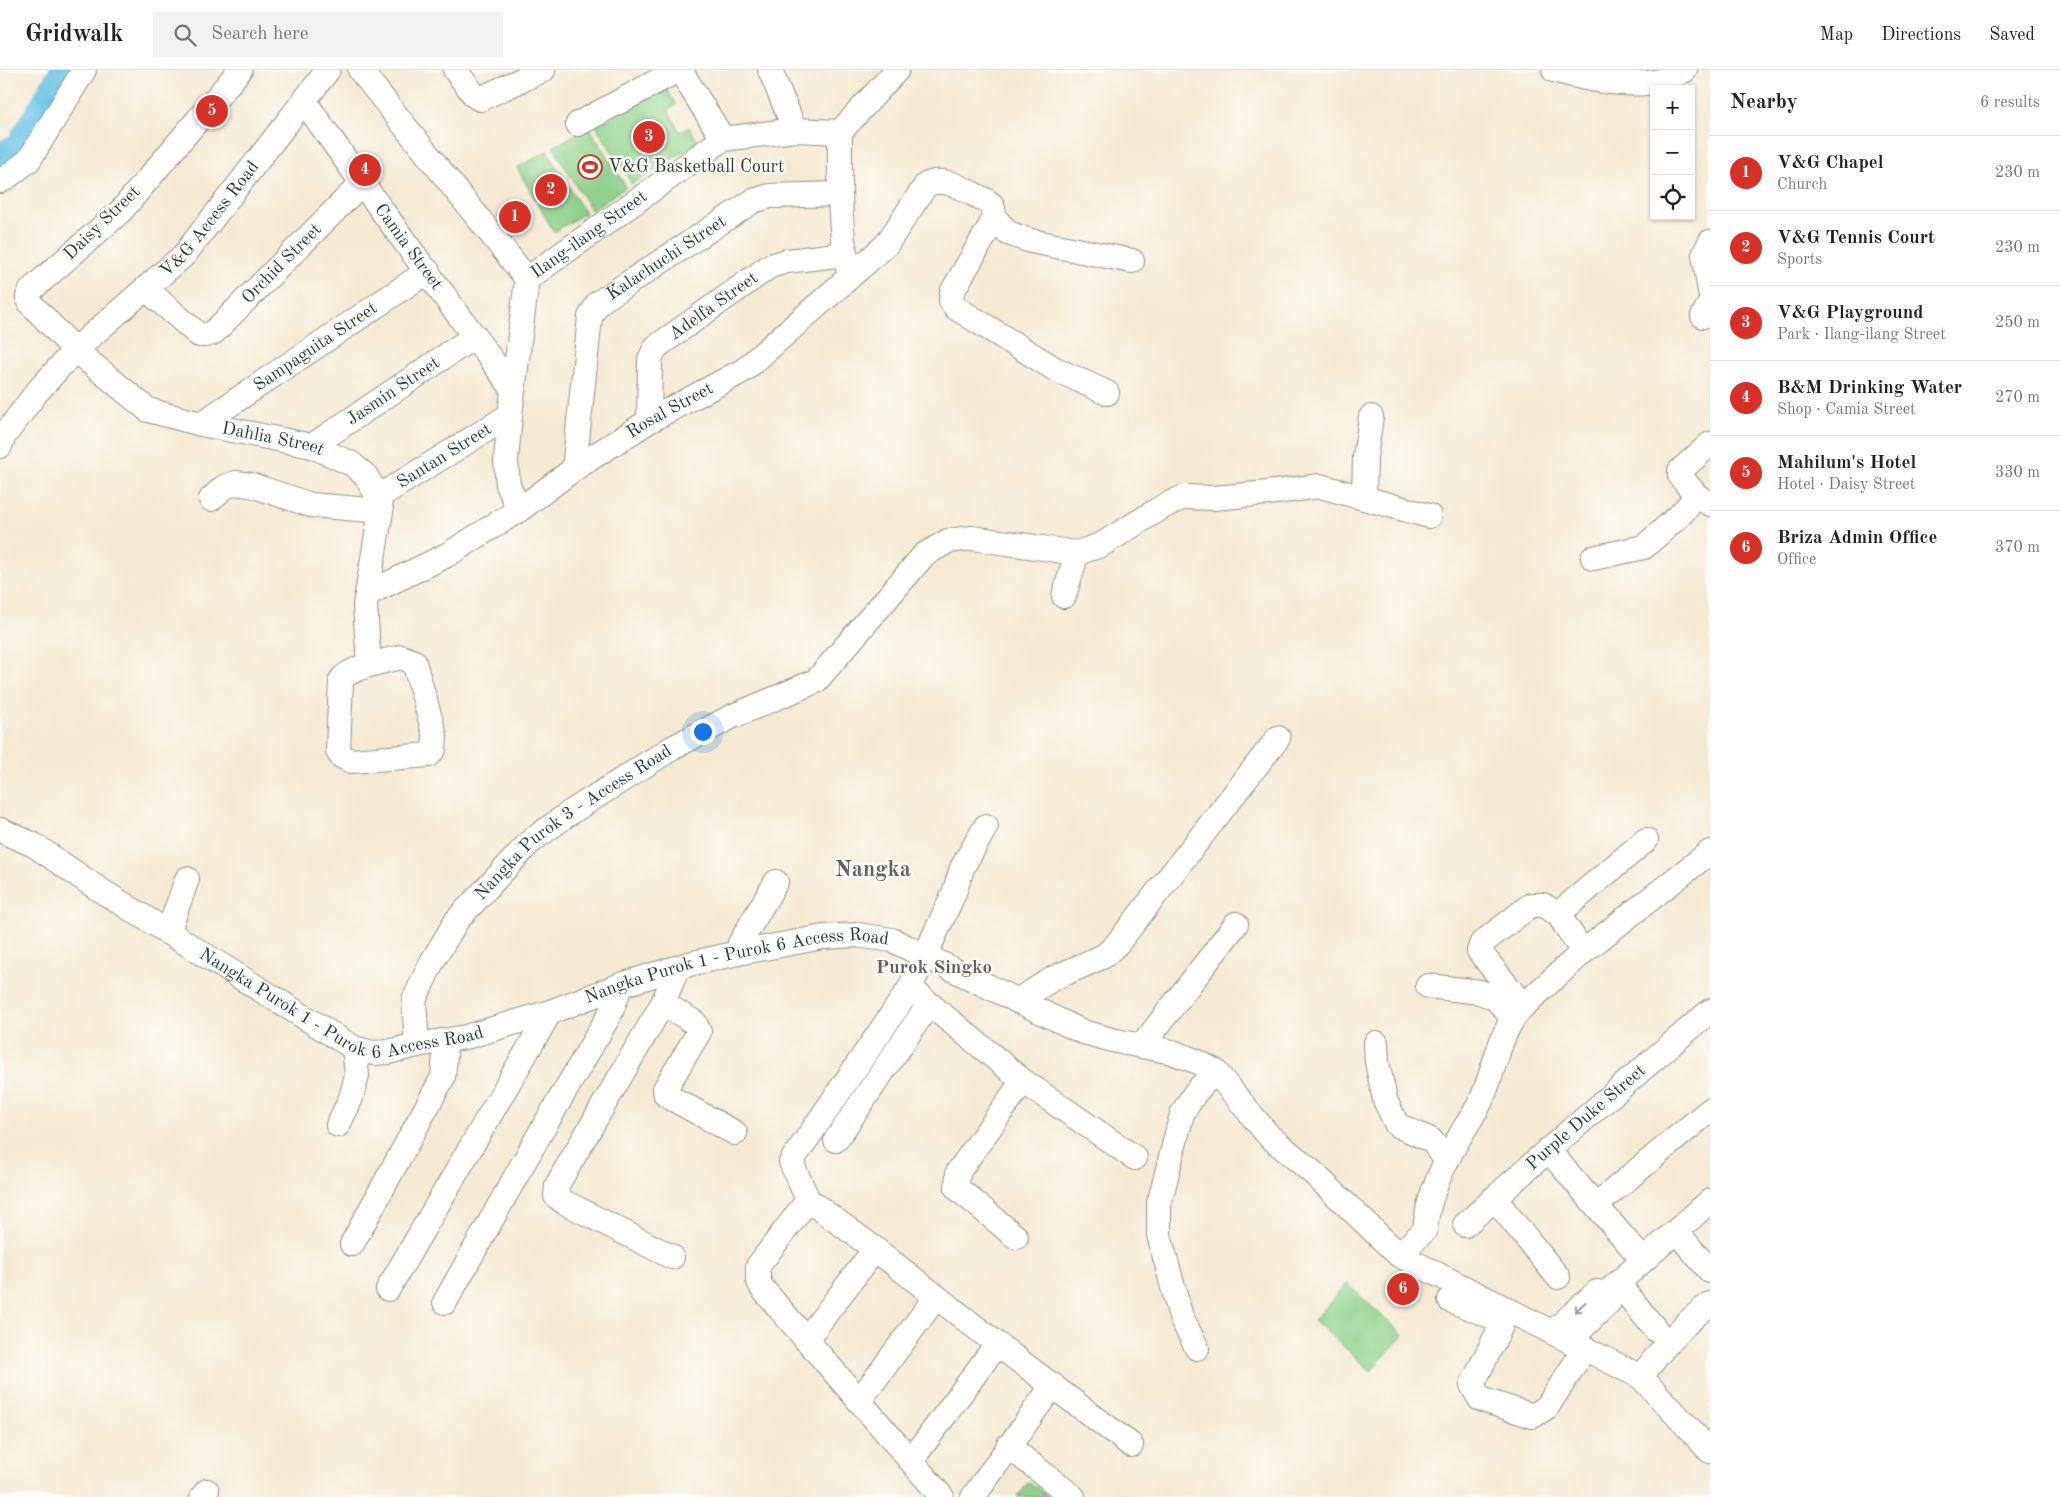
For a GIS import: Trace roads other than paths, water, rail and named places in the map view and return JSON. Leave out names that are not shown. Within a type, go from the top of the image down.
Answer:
[{"type":"street","points":[[0,181],[29,160],[84,70]]},
{"type":"street","name":"Daisy Street","points":[[74,350],[31,304],[28,297],[31,290],[121,211],[240,70]]},
{"type":"street","name":"V&G Access Road","points":[[0,446],[4,436],[36,393],[74,350],[184,255],[305,102],[328,70]]},
{"type":"street","points":[[360,70],[527,279]]},
{"type":"street","points":[[455,70],[475,96],[480,99],[543,70]]},
{"type":"street","points":[[578,124],[679,70],[723,138]]},
{"type":"street","points":[[770,70],[795,130]]},
{"type":"street","points":[[850,277],[845,254],[840,194],[840,132],[897,70]]},
{"type":"street","points":[[1554,70],[1596,80],[1632,83],[1660,81],[1685,70]]},
{"type":"street","name":"Camia Street","points":[[305,102],[361,184],[513,389]]},
{"type":"street","name":"Ilang-ilang Street","points":[[519,510],[508,485],[506,461],[527,279],[723,138],[795,130],[840,132]]},
{"type":"street","name":"Rosal Street","points":[[367,594],[447,555],[519,510],[574,469],[649,421],[744,370],[886,245],[926,185],[934,180],[944,181],[987,201],[992,205],[995,218]]},
{"type":"street","name":"Orchid Street","points":[[146,289],[199,335],[213,333],[361,184]]},
{"type":"street","name":"Kalachuchi Street","points":[[574,469],[590,318],[598,303],[754,201],[770,196],[840,194]]},
{"type":"street","points":[[1107,393],[1054,369],[956,308],[951,301],[952,292],[995,218],[1008,233],[1031,241],[1132,261]]},
{"type":"street","points":[[1710,242],[1704,255],[1710,291]]},
{"type":"street","name":"Adelfa Street","points":[[649,421],[650,360],[656,347],[770,266],[787,261],[845,254]]},
{"type":"street","name":"Sampaguita Street","points":[[201,424],[428,272]]},
{"type":"street","name":"Jasmin Street","points":[[312,446],[475,336]]},
{"type":"street","name":"Dahlia Street","points":[[74,350],[148,410],[201,424],[312,446],[352,464],[366,476],[380,504]]},
{"type":"street","name":"Santan Street","points":[[380,504],[510,415]]},
{"type":"street","points":[[1364,497],[1365,457],[1371,417]]},
{"type":"street","points":[[1593,558],[1644,548],[1680,515],[1703,500],[1680,476],[1680,471],[1710,444]]},
{"type":"street","points":[[211,499],[224,487],[236,483],[251,485],[311,506],[380,504],[365,605],[369,665]]},
{"type":"street","name":"Nangka Purok 3 - Access Road","points":[[417,1045],[414,1000],[432,962],[457,920],[530,842],[568,814],[672,748],[731,717],[816,681],[924,555],[948,541],[972,538],[1077,553],[1101,545],[1164,506],[1184,497],[1214,498],[1268,494],[1320,486],[1429,516]]},
{"type":"street","points":[[1064,596],[1077,553]]},
{"type":"street","points":[[401,657],[414,662],[435,736],[434,749],[429,755],[351,761],[341,756],[338,751],[342,680],[345,675],[369,665],[401,657]]},
{"type":"street","points":[[1017,1000],[1054,978],[1104,956],[1117,944],[1278,738]]},
{"type":"street","points":[[986,826],[962,868],[954,892],[910,988],[791,1162],[808,1200],[1131,1445]]},
{"type":"street","name":"Nangka Purok 1 - Purok 6 Access Road","points":[[0,830],[34,845],[97,888],[354,1048],[374,1053],[466,1037],[550,1012],[620,985],[678,969],[689,964],[738,953],[823,937],[857,935],[892,940],[1083,1032],[1116,1041],[1172,1052],[1215,1071],[1269,1136],[1311,1171],[1398,1255],[1641,1377],[1710,1451]]},
{"type":"street","points":[[1558,914],[1646,840]]},
{"type":"street","points":[[1398,1255],[1425,1230],[1426,1215],[1434,1187],[1446,1159],[1480,1102],[1505,1032],[1517,1012],[1583,952],[1710,852]]},
{"type":"street","points":[[168,933],[187,879]]},
{"type":"street","points":[[738,953],[740,942],[776,882]]},
{"type":"street","points":[[1517,1012],[1517,998],[1479,951],[1482,943],[1531,905],[1543,905],[1558,914],[1583,952]]},
{"type":"street","points":[[1142,1046],[1236,924]]},
{"type":"street","points":[[672,1256],[564,1202],[556,1196],[557,1185],[664,1004],[678,969]]},
{"type":"street","points":[[445,1302],[610,1014],[620,985]]},
{"type":"street","points":[[1428,986],[1480,992],[1495,998],[1517,1012]]},
{"type":"street","points":[[910,988],[1023,1081],[1135,1158]]},
{"type":"street","points":[[664,1004],[695,1023],[699,1032],[665,1088],[666,1095],[735,1133]]},
{"type":"street","points":[[836,1140],[929,1004]]},
{"type":"street","name":"Purple Duke Street","points":[[1465,1226],[1548,1150],[1710,1011]]},
{"type":"street","points":[[388,1289],[550,1012]]},
{"type":"street","points":[[352,1244],[443,1077],[445,1056],[442,1041]]},
{"type":"street","points":[[1376,1043],[1377,1062],[1385,1100],[1397,1125],[1431,1140],[1446,1159]]},
{"type":"street","points":[[338,1125],[351,1098],[357,1075],[354,1048]]},
{"type":"street","points":[[1197,1348],[1181,1317],[1159,1235],[1159,1204],[1182,1114],[1195,1093],[1215,1071]]},
{"type":"street","points":[[1016,1237],[957,1188],[958,1172],[1023,1081]]},
{"type":"street","points":[[1596,1205],[1710,1110]]},
{"type":"street","points":[[1548,1150],[1644,1260]]},
{"type":"street","points":[[1494,1198],[1558,1277]]},
{"type":"street","points":[[808,1200],[758,1266],[757,1273],[762,1288],[942,1497]]},
{"type":"street","points":[[1450,1300],[1498,1319],[1501,1326],[1472,1385],[1480,1398],[1533,1416],[1547,1406],[1569,1340],[1598,1291],[1614,1287],[1710,1201]]},
{"type":"street","points":[[1676,1231],[1710,1271]]},
{"type":"street","points":[[806,1340],[875,1249]]},
{"type":"street","points":[[1614,1287],[1656,1330]]},
{"type":"street","points":[[859,1401],[936,1297]]},
{"type":"street","points":[[1641,1377],[1664,1345],[1694,1315],[1710,1304]]},
{"type":"street","points":[[911,1461],[997,1344]]},
{"type":"street","points":[[972,1497],[1053,1385]]},
{"type":"street","points":[[1008,1446],[1073,1497]]},
{"type":"waterway","points":[[0,158],[20,146],[65,70]]},
{"type":"place","name":"Mahilum's Hotel","points":[[212,111]]},
{"type":"place","name":"V&G Playground","points":[[649,137]]},
{"type":"place","name":"V&G Basketball Court","points":[[590,167]]},
{"type":"place","name":"B&M Drinking Water","points":[[365,170]]},
{"type":"place","name":"V&G Tennis Court","points":[[551,190]]},
{"type":"place","name":"V&G Chapel","points":[[515,217]]},
{"type":"place","name":"Briza Admin Office","points":[[1403,1289]]},
{"type":"district","name":"Nangka","points":[[873,870]]},
{"type":"district","name":"Purok Singko","points":[[934,968]]}]
